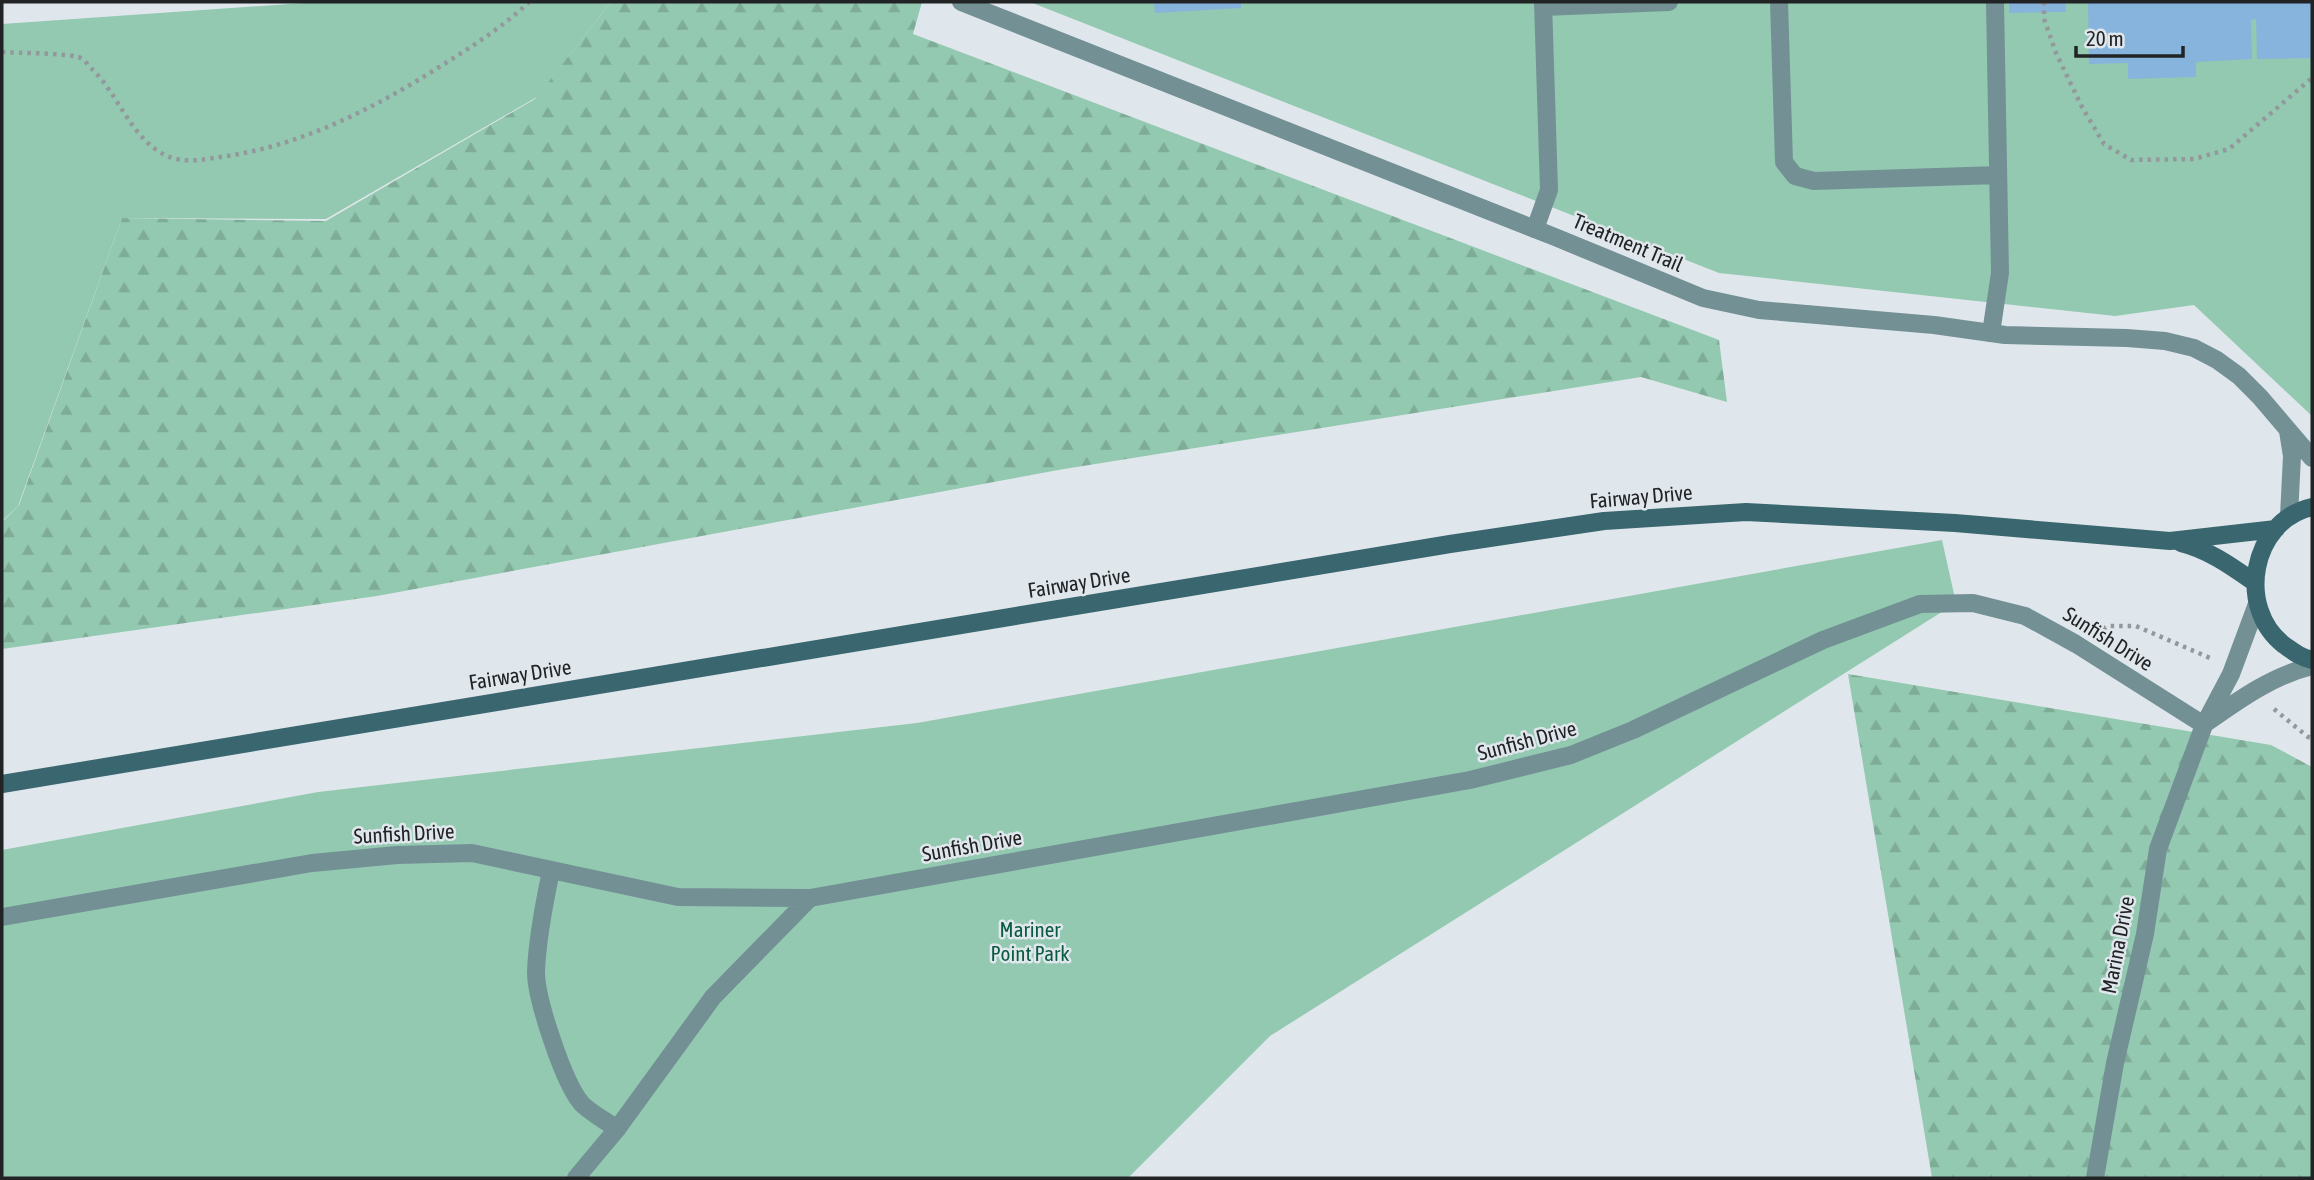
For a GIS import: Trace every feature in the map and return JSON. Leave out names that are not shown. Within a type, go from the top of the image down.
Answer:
[{"type":"street","name":"Treatment Trail","points":[[961,2],[1683,290],[1733,306],[1934,325],[2005,335],[2165,341],[2194,348],[2239,376],[2312,458]]},
{"type":"street","points":[[1535,229],[1549,190],[1543,5],[1669,2]]},
{"type":"street","points":[[1779,2],[1784,162],[1795,176],[1814,181],[1998,175]]},
{"type":"street","points":[[1991,333],[2000,272],[1995,2]]},
{"type":"street","points":[[2287,428],[2292,456],[2283,523],[2265,544],[2257,561],[2254,582],[2258,604],[2266,623],[2280,641],[2302,658],[2312,660]]},
{"type":"street","name":"Fairway Drive","points":[[2171,541],[2283,523],[2312,507]]},
{"type":"street","name":"Fairway Drive","points":[[2,784],[1450,544],[1604,521],[1746,512],[1955,523],[2171,541],[2197,547],[2254,582]]},
{"type":"street","name":"Sunfish Drive","points":[[2,917],[312,863],[397,855],[472,853],[678,897],[810,898],[1470,780],[1571,755],[1633,730],[1823,640],[1920,604],[1973,603],[2025,616],[2076,644],[2204,725]]},
{"type":"street","name":"Marina Drive","points":[[2095,1178],[2115,1063],[2146,934],[2158,849],[2204,725],[2231,674],[2258,604]]},
{"type":"street","points":[[2204,725],[2252,691],[2291,671],[2312,666]]},
{"type":"street","points":[[551,871],[542,916],[536,975],[550,1035],[565,1076],[582,1104],[617,1129]]},
{"type":"street","points":[[576,1178],[617,1129],[713,997],[810,898]]},
{"type":"path","points":[[2,52],[81,58],[99,76],[140,135],[164,155],[192,161],[233,156],[286,143],[331,127],[418,81],[463,52],[529,2]]},
{"type":"path","points":[[2044,2],[2045,19],[2056,53],[2082,107],[2104,144],[2131,160],[2194,159],[2229,149],[2312,78]]},
{"type":"path","points":[[2076,644],[2108,626],[2136,626],[2208,657],[2231,674]]},
{"type":"path","points":[[2252,691],[2312,738]]},
{"type":"green space","points":[[318,2],[611,2],[537,97],[326,219],[122,218],[18,506],[2,521],[2,24]]},
{"type":"green space","points":[[611,2],[922,2],[913,34],[1719,340],[1727,402],[1641,377],[1064,469],[377,596],[2,649],[2,522],[19,505],[122,218],[326,221],[535,99]]},
{"type":"green space","points":[[1030,2],[2312,2],[2312,416],[2194,305],[2115,316],[1719,273]]},
{"type":"green space","name":"Mariner Point Park","points":[[1942,540],[1956,603],[1270,1036],[1128,1178],[2,1178],[2,850],[318,792],[917,723]]},
{"type":"green space","points":[[1848,674],[2271,745],[2312,767],[2312,1178],[1932,1178]]},
{"type":"building","points":[[1154,2],[1241,2],[1241,8],[1155,13]]},
{"type":"building","points":[[2009,2],[2066,2],[2066,12],[2009,13]]},
{"type":"building","points":[[2088,2],[2312,2],[2312,58],[2257,59],[2256,19],[2251,20],[2252,59],[2196,62],[2196,77],[2128,79],[2128,63],[2089,64]]}]
